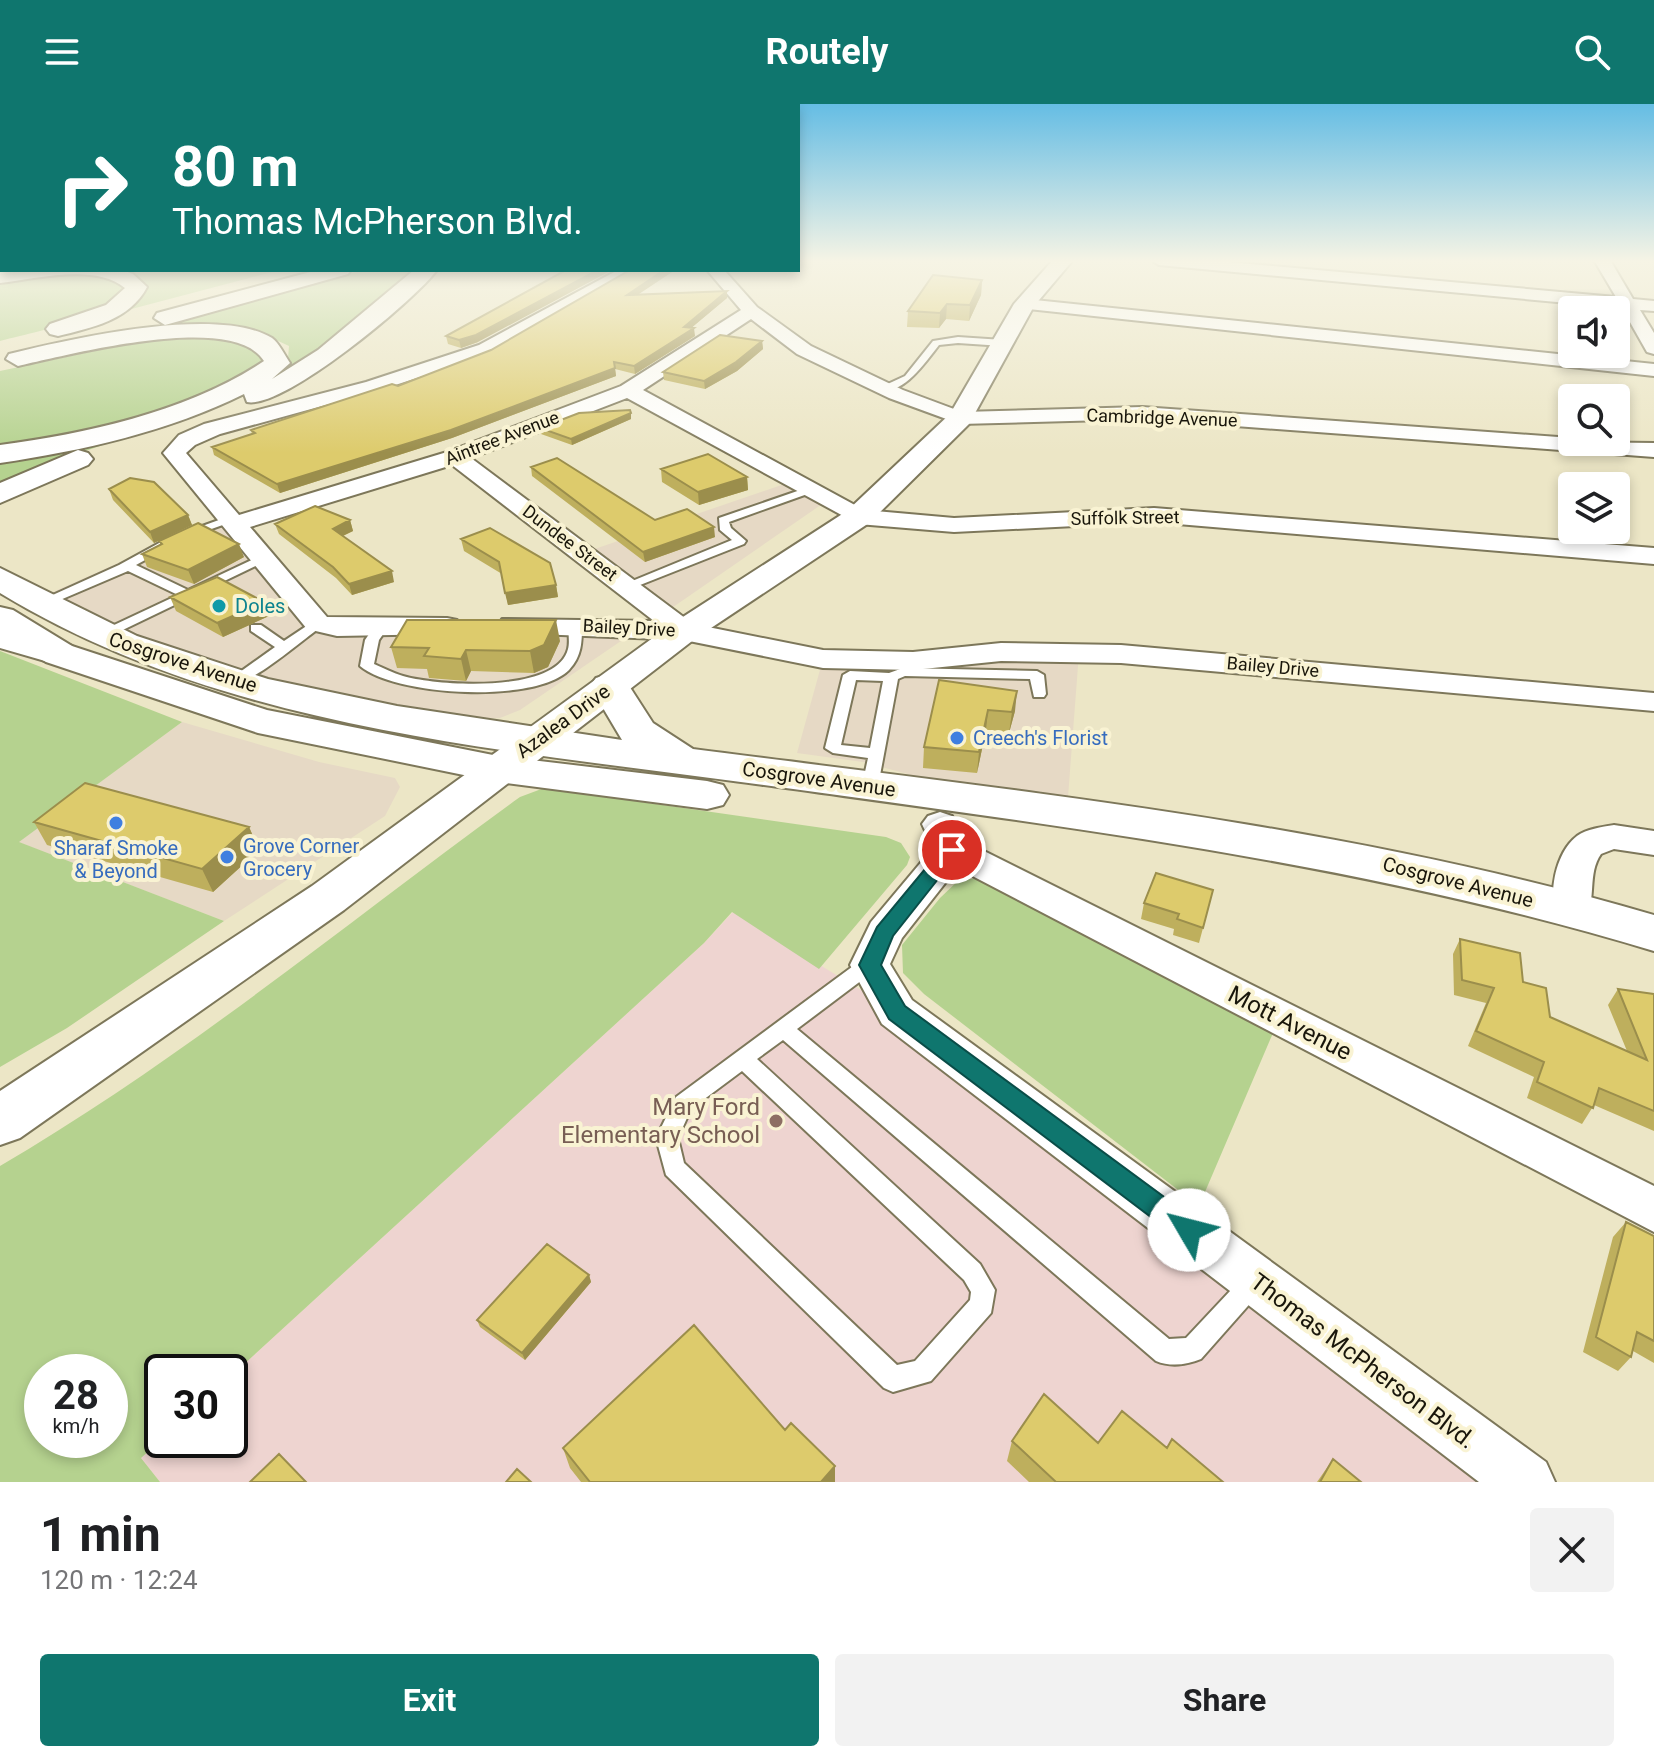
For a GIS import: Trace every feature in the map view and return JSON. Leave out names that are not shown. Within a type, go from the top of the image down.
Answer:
[{"type":"main road","points":[[4,355],[78,324]]},
{"type":"main road","points":[[4,355],[109,324]]},
{"type":"main road","points":[[4,355],[126,324]]},
{"type":"main road","points":[[0,494],[55,467],[290,382],[341,347],[366,324]]},
{"type":"main road","points":[[0,454],[80,438],[190,405],[242,387],[278,363],[276,352],[256,339],[186,331],[4,355]]},
{"type":"main road","name":"Cosgrove Avenue","points":[[0,578],[102,636],[291,696],[412,721],[683,761],[872,770],[1373,861],[1572,909],[1654,933]]},
{"type":"main road","name":"Cosgrove Avenue","points":[[0,618],[59,654],[258,721],[498,769],[946,837],[1237,865],[1402,896],[1654,960]]},
{"type":"main road","points":[[0,636],[59,654]]},
{"type":"main road","points":[[610,686],[637,731],[647,741],[683,761]]},
{"type":"street","points":[[317,623],[174,453],[187,440],[212,429],[373,386],[486,349],[531,324]]},
{"type":"street","name":"Aintree Avenue","points":[[232,522],[455,457],[628,390],[732,324]]},
{"type":"street","name":"Cambridge Avenue","points":[[769,324],[804,350],[884,388],[960,418],[1142,413],[1654,450]]},
{"type":"street","name":"Azalea Drive","points":[[0,1121],[328,898],[684,631],[858,517],[960,418],[1014,324]]},
{"type":"street","points":[[1219,324],[1654,370]]},
{"type":"street","points":[[1640,324],[1654,348]]},
{"type":"street","name":"Suffolk Street","points":[[628,390],[858,517],[954,525],[1154,515],[1654,556]]},
{"type":"street","name":"Dundee Street","points":[[455,457],[684,631]]},
{"type":"street","name":"Bailey Drive","points":[[317,623],[337,628],[575,624],[684,631],[849,667],[1001,652],[1036,664],[1121,654],[1654,702]]},
{"type":"street","points":[[1572,909],[1572,871],[1579,854],[1589,842],[1617,836],[1654,843]]},
{"type":"street","points":[[871,963],[885,932],[946,837]]},
{"type":"street","name":"Mott Avenue","points":[[946,837],[1654,1210]]},
{"type":"street","name":"Thomas McPherson Blvd.","points":[[871,963],[897,1012],[1526,1482]]},
{"type":"lane","points":[[884,388],[908,378],[936,343],[958,340],[1003,343]]},
{"type":"lane","points":[[626,586],[740,541],[726,530],[723,520],[809,490]]},
{"type":"lane","points":[[41,603],[128,566],[185,535],[232,522]]},
{"type":"lane","points":[[102,636],[262,560]]},
{"type":"lane","points":[[128,566],[187,595]]},
{"type":"lane","points":[[238,680],[317,623]]},
{"type":"lane","points":[[381,627],[372,640],[367,666],[399,680],[448,686],[531,685],[559,673],[571,658],[578,635],[575,624]]},
{"type":"lane","points":[[256,628],[285,648]]},
{"type":"lane","points":[[891,677],[872,770],[833,748],[849,667],[891,677],[903,672],[1036,664],[1039,694]]},
{"type":"lane","points":[[743,1059],[972,1272],[983,1290],[982,1305],[922,1372],[893,1379],[674,1168],[667,1138],[683,1103],[871,963]]},
{"type":"lane","points":[[784,1029],[1165,1352],[1192,1350],[1256,1280]]},
{"type":"shaded area","points":[[793,481],[828,500],[663,614],[583,553]]},
{"type":"shaded area","points":[[226,515],[317,623],[640,628],[520,710],[500,718],[465,720],[267,679],[191,657],[120,630],[53,592]]},
{"type":"shaded area","points":[[1079,653],[1068,797],[915,776],[863,762],[797,753],[823,659]]},
{"type":"shaded area","points":[[182,722],[319,762],[395,778],[400,787],[385,816],[224,921],[18,842]]},
{"type":"shaded area","name":"Mary Ford Elementary School","points":[[733,912],[897,1012],[1526,1482],[160,1482],[141,1458],[144,1455],[144,1458],[248,1458],[248,1361],[704,943]]},
{"type":"green space","points":[[0,324],[63,324],[49,329],[0,341]]},
{"type":"green space","points":[[165,324],[359,324],[251,394],[30,470],[0,485],[0,456],[101,437],[270,375],[288,359],[289,346],[253,334],[214,330],[137,332]]},
{"type":"green space","points":[[216,335],[266,352],[259,368],[232,383],[163,411],[0,449],[0,371],[146,340]]},
{"type":"green space","points":[[0,651],[182,722],[19,842],[224,921],[67,1028],[0,1067]]},
{"type":"green space","points":[[544,788],[886,837],[901,843],[910,857],[907,865],[819,969],[732,912],[704,943],[248,1361],[248,1354],[144,1354],[144,1455],[141,1458],[160,1482],[0,1482],[0,1166],[134,1081],[520,797]]},
{"type":"green space","points":[[962,877],[985,881],[1276,1026],[1199,1206],[924,994],[903,973],[902,945],[940,898]]},
{"type":"building","points":[[467,324],[496,324],[459,340],[446,336]]},
{"type":"building","points":[[536,324],[687,324],[684,327],[694,328],[634,366],[614,362],[615,368],[451,430],[277,484],[212,447],[255,433],[251,430],[392,384],[398,386],[491,350]]},
{"type":"building","points":[[720,335],[762,341],[736,362],[704,381],[663,372]]},
{"type":"building","points":[[630,410],[631,413],[571,439],[540,428],[579,413]]},
{"type":"building","points":[[708,454],[747,477],[698,492],[661,469]]},
{"type":"building","points":[[557,458],[655,520],[687,509],[714,527],[643,552],[531,467]]},
{"type":"building","points":[[130,478],[154,482],[188,515],[150,532],[109,489]]},
{"type":"building","points":[[315,506],[350,520],[333,529],[392,571],[349,584],[333,567],[275,524]]},
{"type":"building","points":[[198,523],[239,544],[188,570],[142,554],[162,544],[159,541]]},
{"type":"building","points":[[490,528],[550,563],[556,585],[505,593],[499,562],[461,539]]},
{"type":"building","points":[[217,577],[264,602],[217,623],[170,597]]},
{"type":"building","points":[[407,620],[556,620],[544,645],[530,651],[466,650],[461,659],[424,656],[429,648],[391,647]]},
{"type":"building","points":[[939,680],[1017,691],[1012,712],[988,710],[979,752],[924,747]]},
{"type":"building","points":[[85,783],[249,827],[202,869],[34,822]]},
{"type":"building","points":[[1156,873],[1213,890],[1203,928],[1177,919],[1179,914],[1144,903]]},
{"type":"building","points":[[1460,939],[1520,953],[1523,982],[1546,988],[1550,1017],[1647,1060],[1618,989],[1654,994],[1654,1111],[1599,1088],[1593,1108],[1537,1082],[1544,1062],[1476,1031],[1494,988],[1462,980]]},
{"type":"building","points":[[1626,1222],[1654,1236],[1654,1341],[1637,1332],[1631,1357],[1596,1337]]},
{"type":"building","points":[[547,1244],[589,1275],[522,1353],[477,1320]]},
{"type":"building","points":[[694,1325],[785,1430],[791,1423],[835,1466],[821,1482],[590,1482],[563,1448]]},
{"type":"building","points":[[1044,1394],[1098,1443],[1122,1411],[1167,1448],[1172,1439],[1223,1482],[1056,1482],[1012,1441]]},
{"type":"building","points":[[279,1454],[306,1482],[250,1482]]},
{"type":"building","points":[[1333,1459],[1361,1482],[1320,1482]]},
{"type":"building","points":[[517,1469],[531,1482],[506,1482]]},
{"type":"place","name":"Doles","points":[[219,606]]},
{"type":"place","name":"Creech's Florist","points":[[957,738]]},
{"type":"place","name":"Sharaf Smoke & Beyond","points":[[116,823]]},
{"type":"place","name":"Grove Corner Grocery","points":[[227,857]]},
{"type":"place","name":"Mary Ford Elementary School","points":[[776,1121]]},
{"type":"route","points":[[952,850],[885,932],[870,965],[897,1012],[1189,1230]]}]
